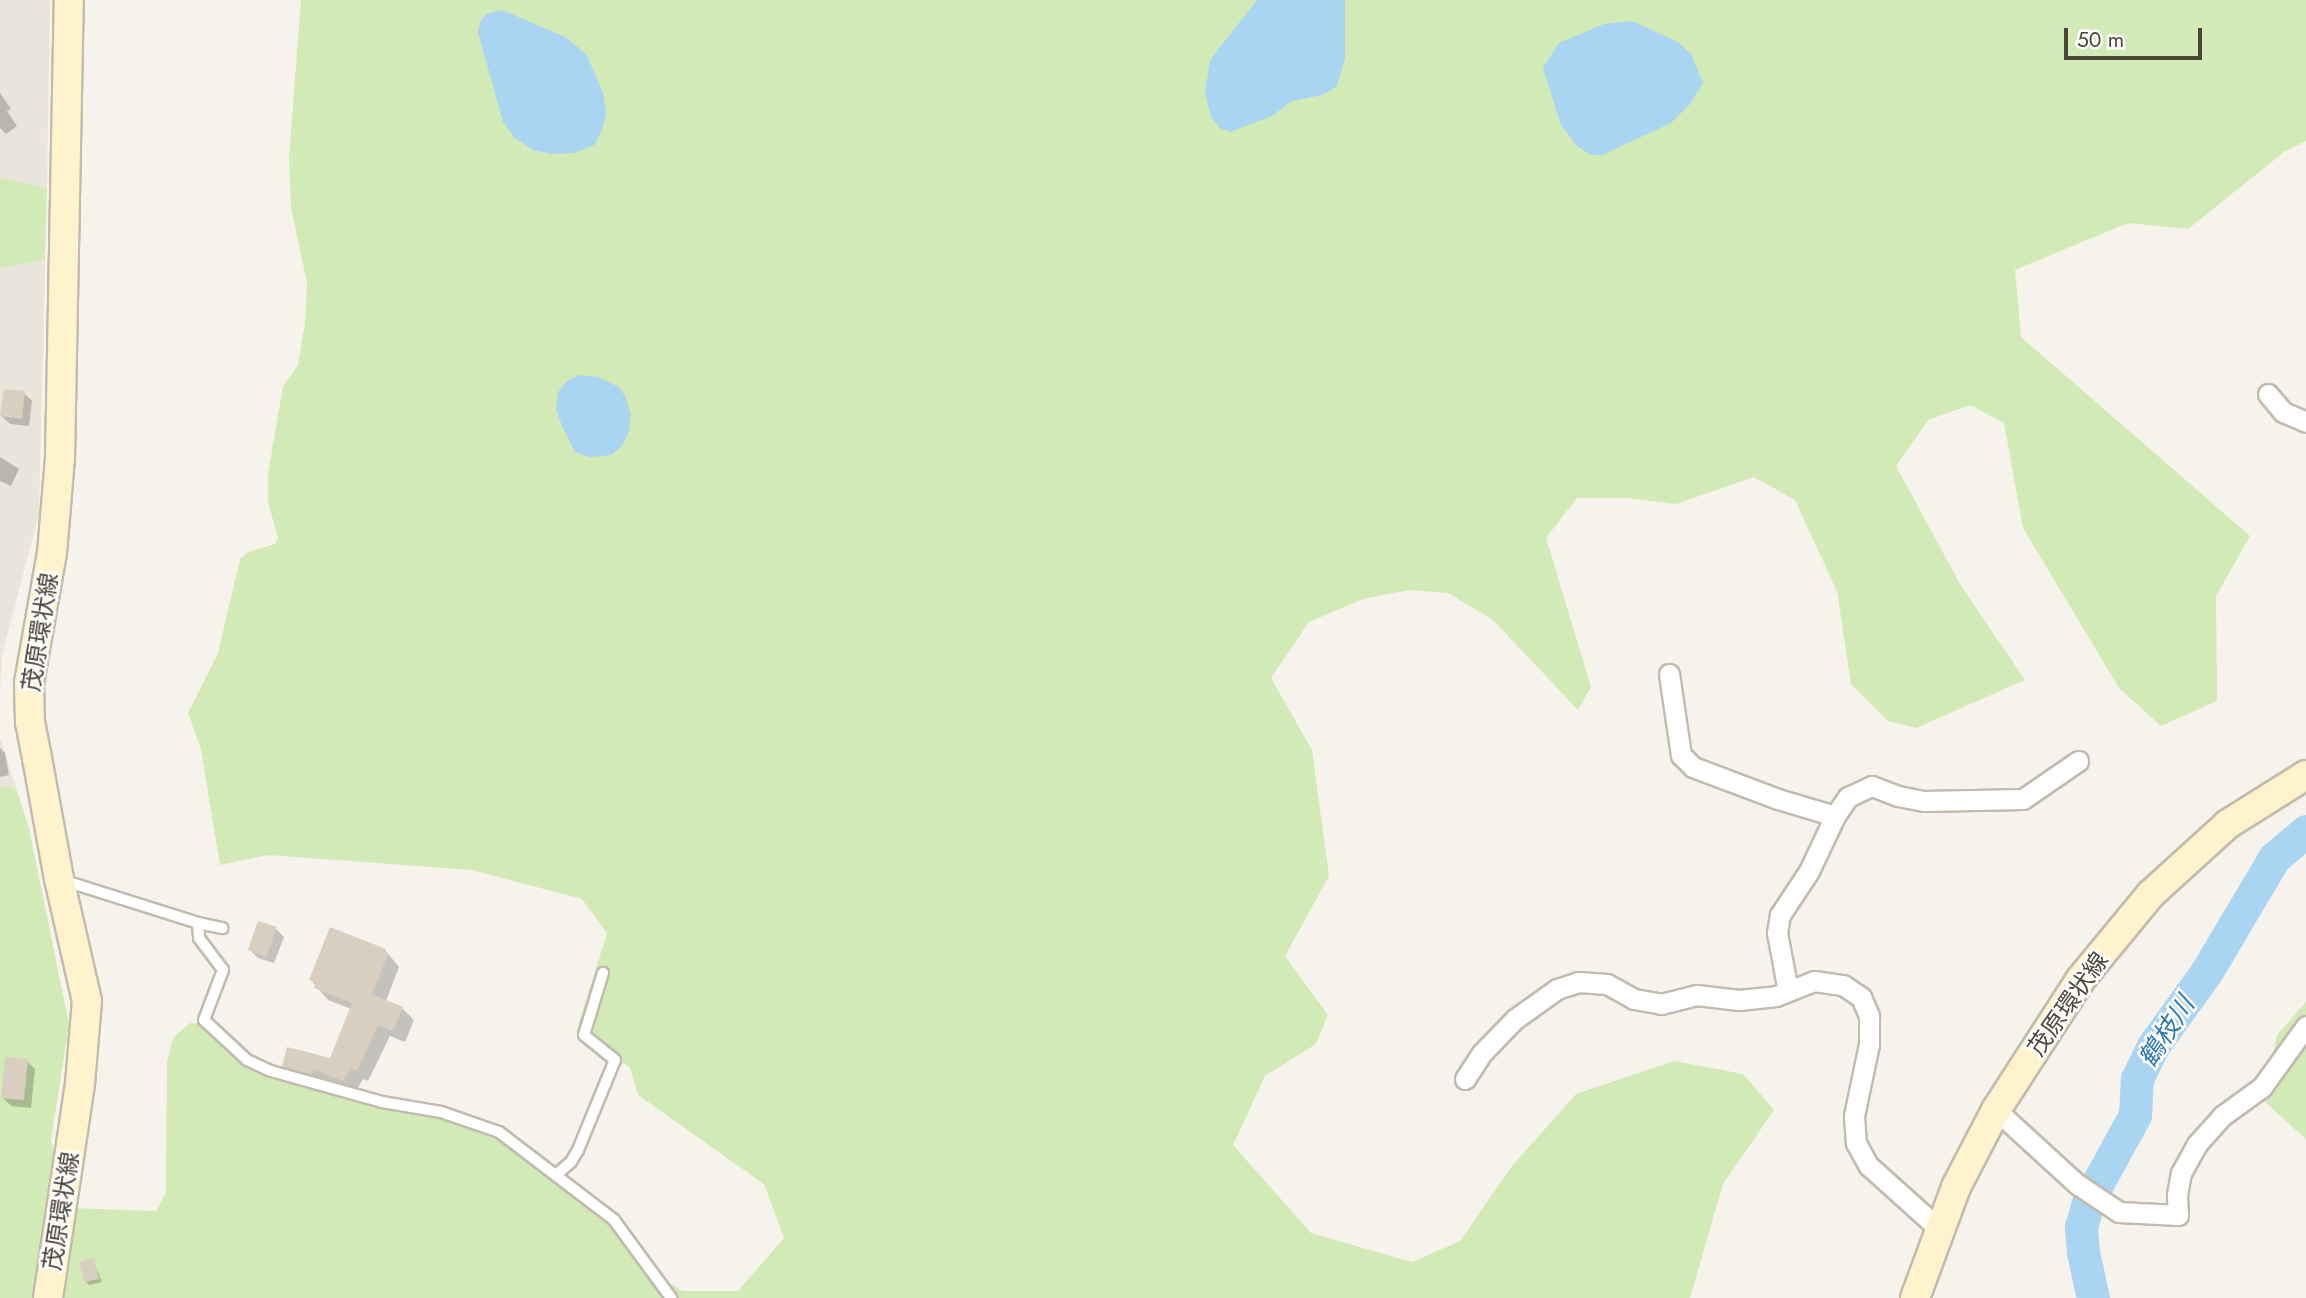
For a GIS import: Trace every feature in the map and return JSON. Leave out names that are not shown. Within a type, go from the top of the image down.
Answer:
[{"type":"main road","name":"茂原環状線","points":[[48,1298],[80,1084],[87,1001],[59,879],[30,723],[29,683],[52,553],[60,458],[69,0]]},
{"type":"main road","name":"茂原環状線","points":[[1915,1298],[1938,1228],[1996,1110],[2080,980],[2151,894],[2228,824],[2306,775]]},
{"type":"street","points":[[2268,394],[2283,412],[2306,422]]},
{"type":"street","points":[[1670,674],[1681,755],[1693,767],[1778,799],[1836,816]]},
{"type":"street","points":[[1788,992],[1777,933],[1780,915],[1820,851],[1848,797],[1872,786],[1898,796],[1924,800],[2023,799],[2078,761]]},
{"type":"street","points":[[1465,1079],[1482,1053],[1516,1019],[1557,989],[1578,982],[1606,984],[1634,999],[1661,1004],[1697,995],[1739,1000],[1776,996],[1814,981],[1843,985],[1861,997],[1869,1016],[1869,1044],[1854,1116],[1856,1143],[1869,1166],[1938,1228]]},
{"type":"street","points":[[1996,1110],[2077,1184],[2119,1212],[2179,1215],[2177,1195],[2181,1173],[2197,1144],[2222,1116],[2262,1087],[2306,1026]]},
{"type":"lane","points":[[59,879],[198,923],[222,928]]},
{"type":"lane","points":[[198,923],[199,938],[223,970],[204,1020],[247,1060],[271,1071],[382,1102],[441,1112],[499,1132],[614,1220],[671,1298]]},
{"type":"lane","points":[[557,1174],[571,1162],[578,1150],[615,1060],[584,1035],[603,973]]},
{"type":"shaded area","points":[[0,0],[50,0],[47,188],[0,178]]},
{"type":"shaded area","points":[[45,260],[39,514],[2,655],[0,693],[0,268]]},
{"type":"shaded area","points":[[0,737],[16,788],[0,786]]},
{"type":"green space","points":[[301,0],[2306,0],[2306,141],[2284,152],[2188,229],[2128,223],[2015,270],[2021,337],[2250,536],[2216,596],[2217,701],[2161,726],[2119,688],[2023,528],[2004,423],[1970,405],[1928,420],[1896,466],[1960,584],[2025,680],[1916,728],[1888,721],[1851,684],[1837,591],[1795,500],[1754,477],[1676,504],[1628,498],[1577,498],[1546,538],[1591,687],[1578,710],[1492,619],[1448,593],[1409,590],[1363,599],[1309,622],[1271,678],[1312,750],[1329,876],[1285,956],[1328,1015],[1316,1044],[1265,1076],[1233,1145],[1311,1233],[1412,1262],[1460,1241],[1512,1166],[1576,1094],[1674,1061],[1743,1074],[1774,1110],[1723,1184],[1690,1298],[0,1298],[0,786],[16,788],[29,828],[69,1024],[51,1140],[70,1208],[156,1211],[166,1193],[167,1061],[173,1038],[190,1023],[203,1024],[250,1069],[378,1105],[457,1120],[495,1137],[555,1177],[617,1230],[632,1252],[667,1282],[683,1291],[738,1291],[784,1238],[764,1184],[638,1095],[630,1068],[577,1029],[607,933],[582,899],[472,870],[268,855],[220,865],[201,749],[188,713],[218,653],[240,559],[248,552],[275,544],[278,538],[268,502],[268,474],[283,386],[298,365],[305,324],[307,282],[291,208],[289,158]]},
{"type":"green space","points":[[0,178],[47,188],[45,260],[0,268]]},
{"type":"green space","points":[[2306,1002],[2306,1139],[2264,1101],[2277,1035]]},
{"type":"water","points":[[1257,0],[1345,0],[1345,58],[1337,86],[1323,95],[1292,101],[1272,116],[1230,132],[1220,128],[1211,117],[1205,93],[1210,60]]},
{"type":"water","points":[[502,10],[565,37],[586,54],[603,92],[606,113],[602,130],[594,145],[574,153],[551,154],[533,150],[515,138],[503,122],[478,32],[481,20],[487,14]]},
{"type":"water","points":[[1632,21],[1678,42],[1691,54],[1703,83],[1690,104],[1671,123],[1602,155],[1591,155],[1577,146],[1561,125],[1543,68],[1559,43],[1604,24]]},
{"type":"water","points":[[579,375],[598,377],[619,387],[625,396],[631,414],[629,432],[622,446],[611,455],[590,457],[575,452],[562,426],[556,409],[558,392],[567,381]]},
{"type":"building","points":[[4,389],[25,391],[22,419],[0,416]]},
{"type":"building","points":[[258,921],[277,927],[266,957],[248,950]]},
{"type":"building","points":[[330,927],[386,949],[384,952],[388,954],[372,994],[403,1007],[393,1031],[378,1025],[357,1071],[351,1068],[343,1081],[313,1069],[312,1075],[282,1066],[287,1047],[330,1058],[352,1003],[314,988],[316,983],[309,980]]},
{"type":"building","points":[[5,1057],[28,1059],[24,1100],[1,1098]]},
{"type":"building","points":[[94,1258],[99,1279],[84,1282],[79,1262]]},
{"type":"waterway","name":"鶴枝川","points":[[2093,1298],[2083,1252],[2081,1227],[2089,1199],[2135,1115],[2137,1079],[2153,1046],[2207,971],[2274,858],[2306,831]]}]
